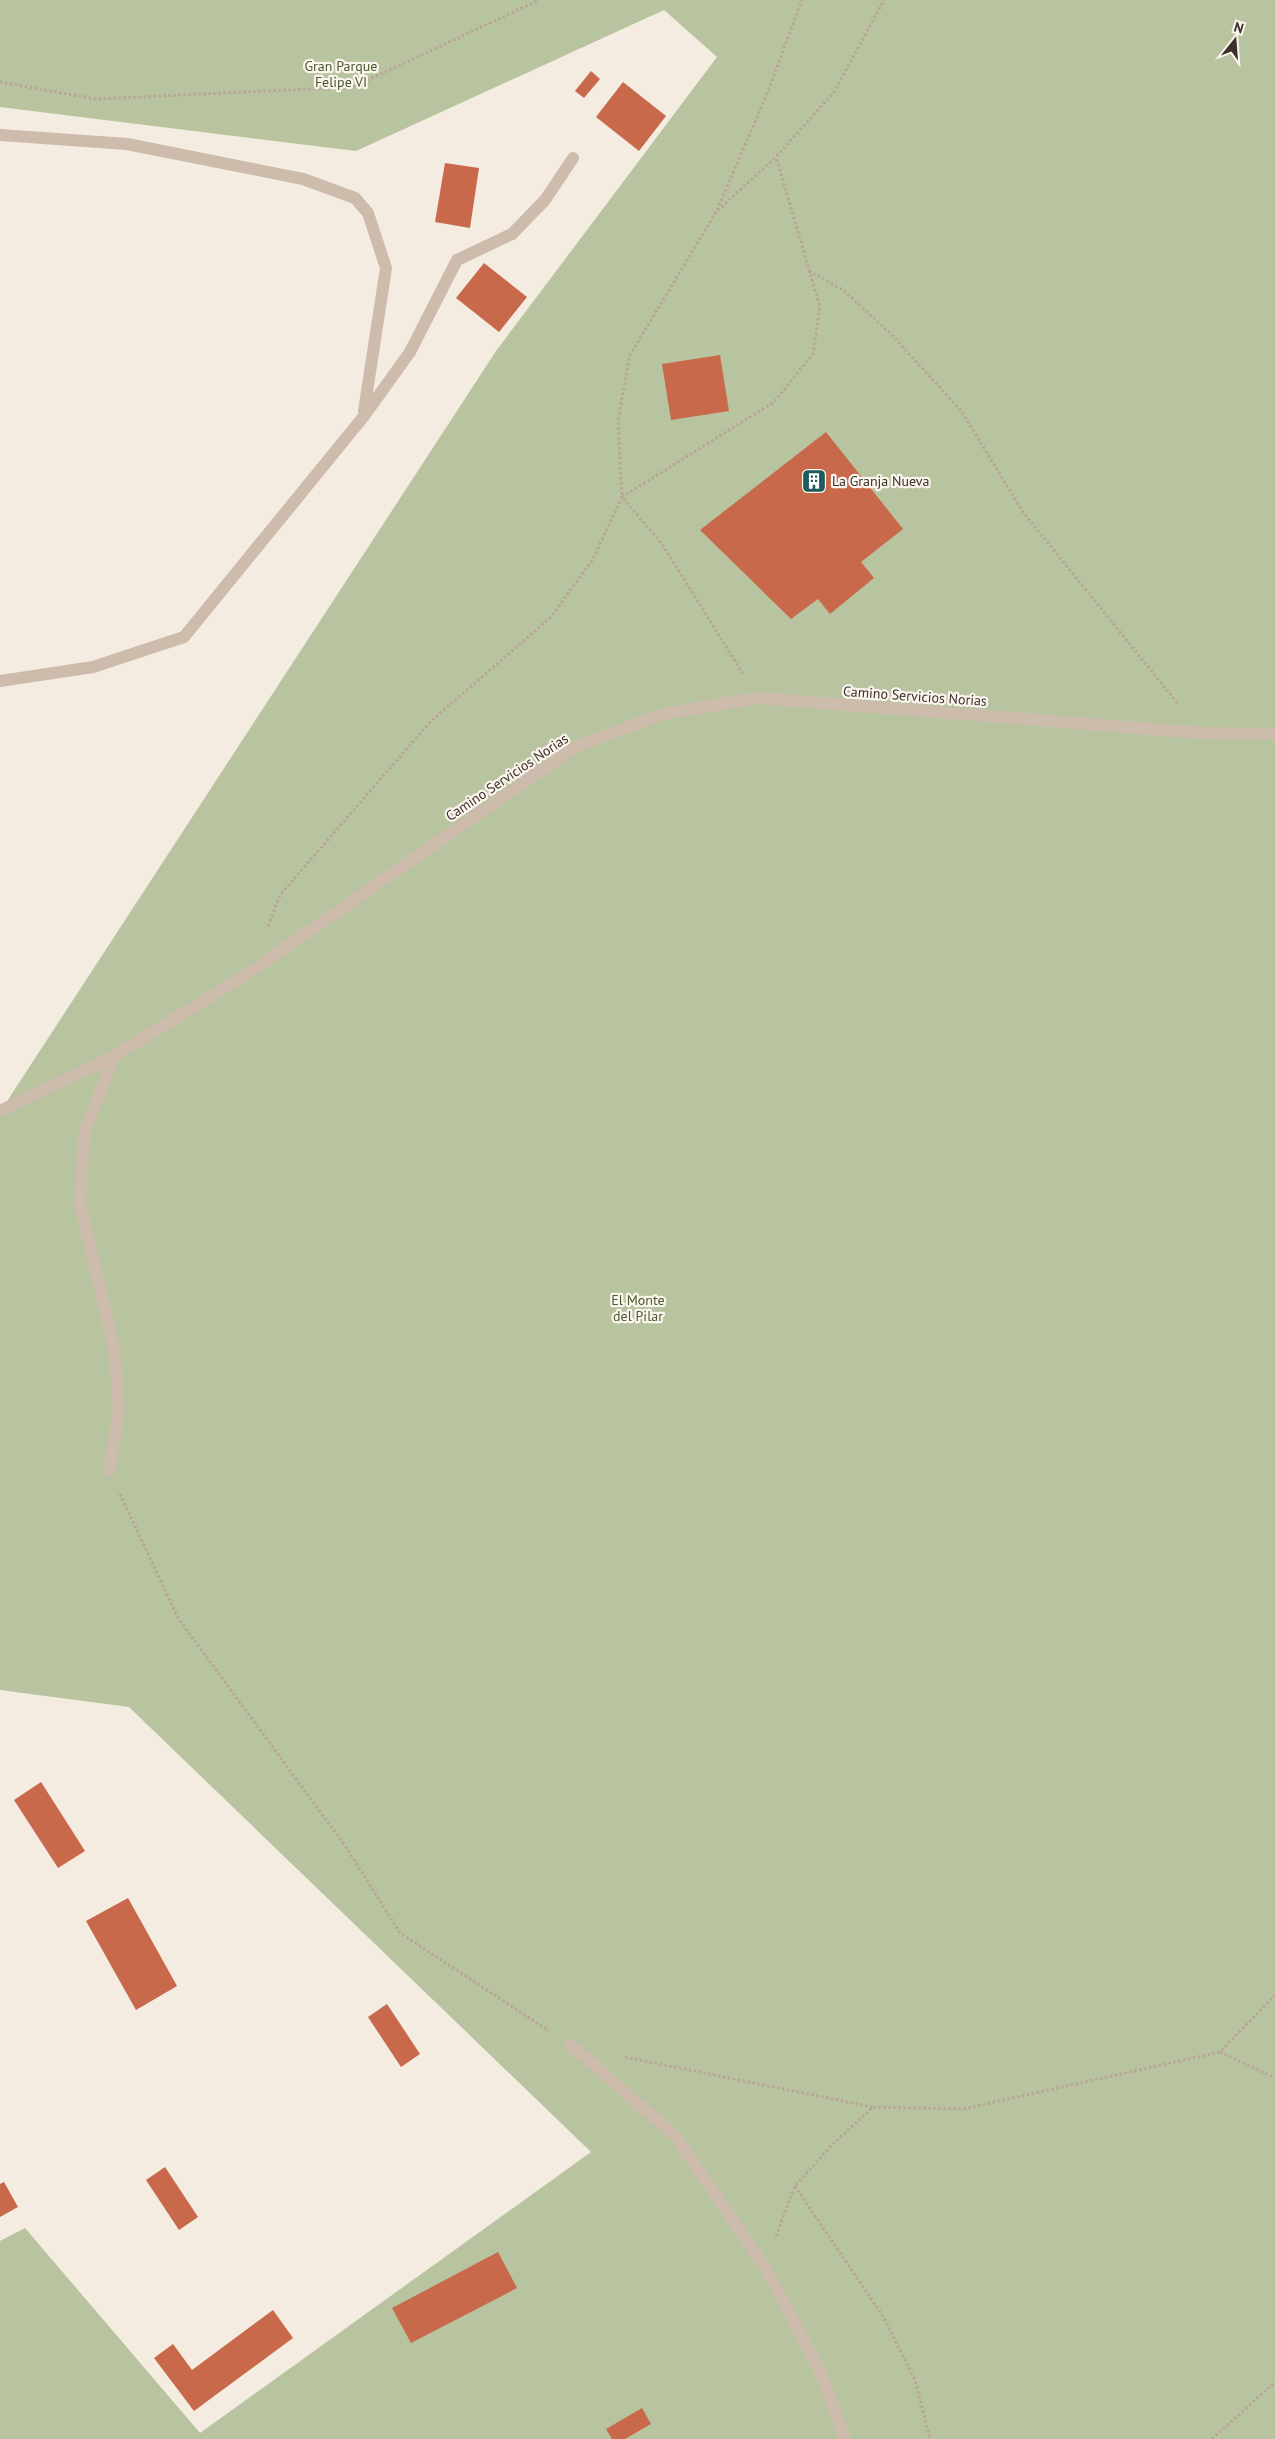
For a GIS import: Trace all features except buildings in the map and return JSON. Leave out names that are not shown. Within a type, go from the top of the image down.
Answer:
[{"type":"street","points":[[0,135],[127,144],[304,179],[355,198],[368,213],[386,268],[364,416]]},
{"type":"street","points":[[0,681],[93,667],[184,637],[364,416],[410,352],[457,260],[512,234],[545,200],[573,158]]},
{"type":"street","name":"Camino Servicios Norias","points":[[0,1111],[114,1056],[250,972],[575,747],[663,714],[758,698],[1202,733],[1275,734]]},
{"type":"street","points":[[109,1471],[118,1411],[114,1348],[80,1204],[84,1134],[114,1056]]},
{"type":"street","points":[[571,2046],[675,2136],[765,2267],[822,2375],[845,2439]]},
{"type":"path","points":[[0,82],[96,99],[352,87],[538,0]]},
{"type":"path","points":[[267,929],[280,895],[431,721],[552,617],[593,559],[622,496],[618,420],[630,355],[716,212],[765,99],[802,0]]},
{"type":"path","points":[[716,212],[776,157],[834,92],[884,0]]},
{"type":"path","points":[[622,496],[774,402],[813,354],[820,307],[776,157]]},
{"type":"path","points":[[809,271],[843,290],[890,333],[962,412],[1023,512],[1202,733]]},
{"type":"path","points":[[622,496],[662,544],[758,698]]},
{"type":"path","points":[[109,1471],[178,1618],[346,1848],[400,1932],[571,2046]]},
{"type":"path","points":[[620,2056],[873,2107],[964,2109],[1220,2052],[1275,1995]]},
{"type":"path","points":[[1220,2052],[1275,2078]]},
{"type":"path","points":[[765,2267],[795,2186],[831,2146],[873,2107]]},
{"type":"path","points":[[795,2186],[884,2318],[914,2380],[930,2439]]},
{"type":"path","points":[[1212,2439],[1275,2382]]},
{"type":"green space","name":"El Monte del Pilar","points":[[0,0],[1275,0],[1275,2439],[0,2439],[0,2241],[25,2228],[200,2433],[591,2152],[129,1707],[0,1690],[0,1112],[496,351],[717,57],[664,10],[356,151],[0,107]]},
{"type":"place","name":"La Granja Nueva","points":[[814,481]]},
{"type":"park label","name":"Gran Parque Felipe VI","points":[[341,74]]}]
